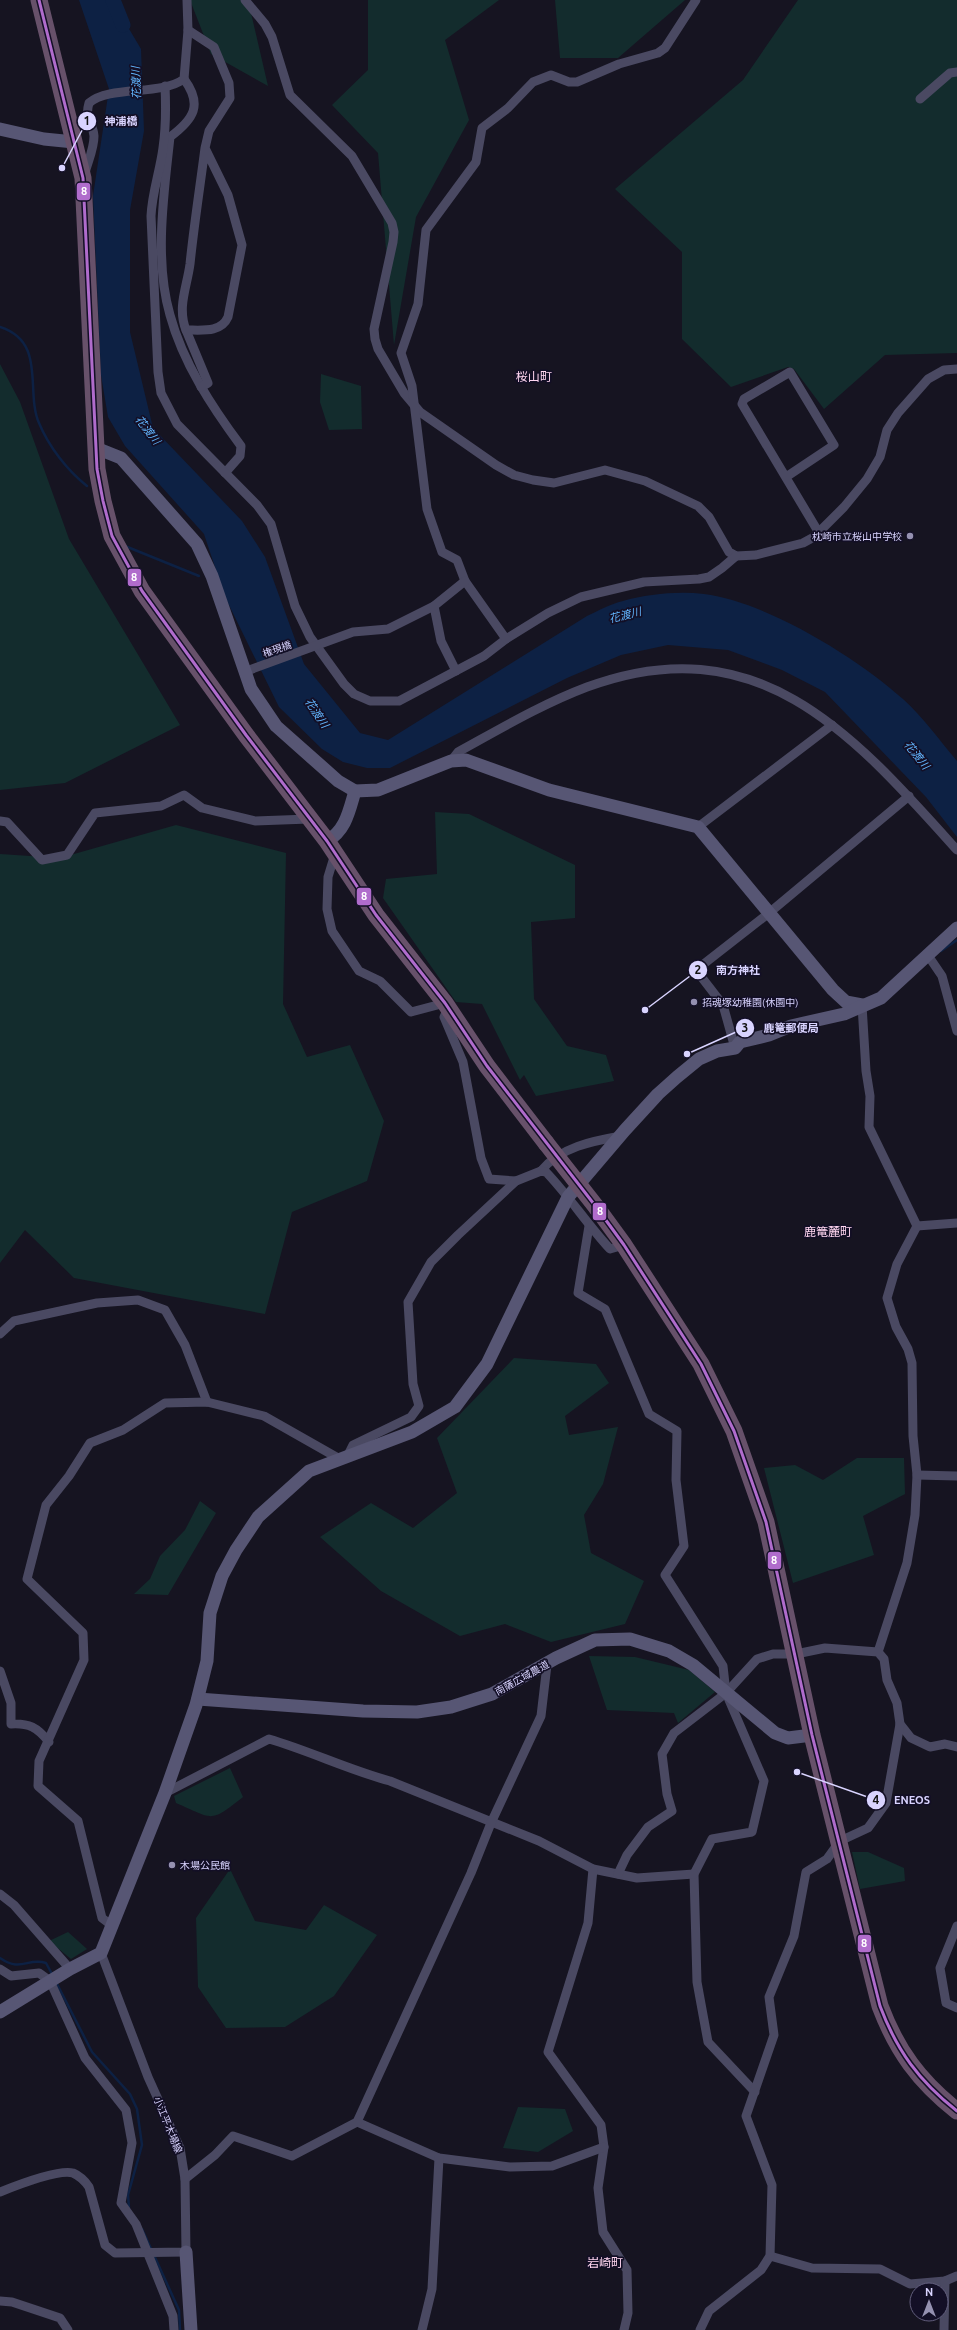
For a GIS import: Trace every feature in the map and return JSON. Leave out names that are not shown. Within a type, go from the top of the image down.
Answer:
[{"type":"highway","points":[[39,0],[83,178],[96,448],[100,486],[112,536],[132,576],[331,848],[376,914],[447,1006],[487,1066],[624,1245],[701,1364],[734,1431],[766,1522],[796,1654],[812,1735],[840,1841],[875,1985],[889,2029],[903,2055],[922,2080],[957,2111]]},
{"type":"street","points":[[187,0],[188,30],[184,79],[194,91],[195,107],[192,115],[181,129],[170,136],[161,231],[165,281],[170,315],[201,387],[216,412],[241,446],[240,456],[225,473]]},
{"type":"street","points":[[245,0],[265,24],[272,37],[290,95],[352,156],[392,223],[394,232],[374,329],[378,349],[404,393],[420,412],[496,465],[514,474],[533,480],[554,482],[605,470],[644,481],[698,506],[709,517],[729,552],[736,556],[756,555],[803,543],[819,533],[844,507],[874,468],[880,457],[887,430],[898,413],[928,379],[944,370],[957,368]]},
{"type":"street","points":[[506,639],[465,580],[457,560],[442,552],[427,509],[412,386],[401,353],[418,304],[426,230],[476,162],[482,128],[508,108],[533,82],[551,75],[568,82],[578,82],[619,64],[658,53],[665,48],[696,0]]},
{"type":"street","points":[[188,30],[214,47],[230,83],[230,98],[209,131],[205,148],[190,266],[181,300],[183,323],[208,383],[201,387]]},
{"type":"street","points":[[920,99],[950,73],[957,72]]},
{"type":"street","points":[[83,178],[93,140],[86,112],[89,104],[102,97],[162,86],[184,79]]},
{"type":"street","points":[[162,86],[166,116],[163,149],[151,201],[161,393],[177,424],[257,505],[271,524],[295,606],[312,648],[354,694],[370,701],[399,701],[484,656],[506,639],[548,613],[581,597],[644,582],[699,579],[709,577],[736,556]]},
{"type":"street","points":[[0,129],[44,139],[74,142]]},
{"type":"street","points":[[186,330],[220,329],[225,324],[228,317],[242,245],[228,195],[205,148]]},
{"type":"street","points":[[786,477],[834,445],[790,372],[744,399],[742,404],[819,533]]},
{"type":"street","points":[[96,448],[121,458],[196,544],[212,576],[248,670],[251,689],[276,726],[338,781],[355,791],[367,792],[387,787],[451,761],[472,761],[549,790],[698,827],[833,990],[846,1002],[862,1005]]},
{"type":"street","name":"権現橋","points":[[248,670],[353,632],[388,629],[434,606],[465,580]]},
{"type":"street","points":[[434,606],[441,640],[456,671]]},
{"type":"street","points":[[451,761],[458,752],[544,705],[610,680],[636,674],[662,671],[712,670],[750,678],[785,694],[832,725],[860,748],[909,796],[957,850]]},
{"type":"street","points":[[698,827],[832,725]]},
{"type":"street","points":[[355,791],[343,826],[331,848],[327,909],[332,931],[359,971],[380,981],[411,1012],[447,1006],[444,1017],[463,1062],[481,1158],[490,1179],[516,1181]]},
{"type":"street","points":[[0,822],[8,822],[42,860],[67,855],[95,813],[161,806],[184,795],[202,808],[255,821],[309,819]]},
{"type":"street","points":[[735,1048],[723,1005],[696,970],[769,913],[909,796]]},
{"type":"street","points":[[0,2012],[70,1969],[101,1953],[126,1894],[165,1793],[198,1699],[207,1661],[210,1613],[222,1576],[236,1550],[258,1517],[309,1471],[412,1432],[456,1407],[487,1364],[568,1197],[658,1094],[699,1059],[718,1051],[735,1048],[740,1042],[769,1035],[791,1026],[844,1014],[881,998],[927,954],[957,928]]},
{"type":"street","points":[[927,954],[942,976],[957,1031]]},
{"type":"street","points":[[862,1005],[866,1071],[870,1096],[869,1127],[916,1226]]},
{"type":"street","points":[[343,1457],[353,1445],[411,1417],[419,1406],[413,1384],[408,1302],[431,1262],[516,1181],[541,1171],[549,1161],[588,1141],[621,1136]]},
{"type":"street","points":[[541,1171],[546,1172],[568,1197],[589,1226],[610,1248],[624,1245]]},
{"type":"street","points":[[916,1226],[957,1223]]},
{"type":"street","points":[[589,1226],[578,1293],[605,1309],[649,1414],[677,1432],[676,1480],[684,1546],[665,1575],[723,1666],[726,1693],[764,1781],[752,1832],[712,1839],[694,1874],[697,1982],[708,2042],[754,2092]]},
{"type":"street","points":[[878,1652],[907,1563],[915,1515],[917,1475],[913,1436],[912,1363],[908,1349],[896,1327],[887,1298],[897,1264],[916,1226]]},
{"type":"street","points":[[0,1334],[14,1321],[97,1303],[138,1300],[165,1310],[185,1345],[207,1402]]},
{"type":"street","points":[[112,1924],[102,1918],[78,1821],[38,1786],[39,1761],[49,1742],[63,1703],[84,1660],[83,1633],[27,1579],[46,1505],[69,1476],[90,1443],[123,1430],[165,1403],[207,1402],[264,1416],[343,1457]]},
{"type":"street","points":[[917,1475],[957,1476]]},
{"type":"street","name":"南薩広域農道","points":[[198,1699],[274,1706],[417,1712],[451,1707],[485,1697],[595,1640],[630,1639],[669,1651],[693,1666],[776,1733],[788,1738],[812,1735]]},
{"type":"street","points":[[618,1874],[627,1855],[648,1827],[672,1811],[667,1794],[662,1754],[674,1733],[726,1693],[757,1659],[774,1654],[796,1654],[825,1648],[878,1652],[884,1659],[887,1680],[897,1703],[900,1724],[886,1803],[868,1828],[840,1841],[827,1859],[806,1872],[794,1936],[769,1997],[774,2035],[746,2116],[772,2185],[770,2256],[761,2270],[709,2310],[700,2330]]},
{"type":"street","points":[[185,2179],[215,2156],[234,2136],[292,2156],[357,2122],[470,1873],[491,1823],[541,1716],[547,1665]]},
{"type":"street","points":[[0,1671],[11,1703],[11,1724],[25,1723],[41,1732],[49,1742]]},
{"type":"street","points":[[900,1724],[911,1738],[930,1747],[945,1744],[957,1747]]},
{"type":"street","points":[[165,1793],[269,1739],[308,1751],[366,1775],[390,1781],[491,1823],[539,1841],[593,1869],[637,1878],[694,1874]]},
{"type":"street","points":[[593,1869],[588,1923],[548,2052],[601,2125],[604,2147],[598,2188],[603,2232],[627,2270],[628,2313],[624,2330]]},
{"type":"street","points":[[0,1894],[14,1905],[70,1969]]},
{"type":"street","points":[[957,1926],[940,1968],[946,2003],[957,2008]]},
{"type":"street","name":"小江平木場線","points":[[101,1953],[148,2077],[180,2148],[185,2179],[186,2252],[191,2330]]},
{"type":"street","points":[[0,1970],[11,1976],[39,1973],[50,1981],[85,2058],[126,2110],[132,2143],[121,2203],[136,2224],[173,2316],[174,2330]]},
{"type":"street","points":[[357,2122],[439,2158],[510,2167],[552,2166],[604,2147]]},
{"type":"street","points":[[422,2330],[432,2289],[439,2158]]},
{"type":"street","points":[[0,2192],[44,2177],[72,2173],[84,2179],[89,2187],[105,2244],[115,2253],[148,2254],[186,2252]]},
{"type":"street","points":[[770,2256],[812,2268],[880,2269],[910,2284],[945,2281],[957,2276]]},
{"type":"street","points":[[944,2330],[945,2281]]},
{"type":"street","points":[[0,2301],[12,2302],[60,2318],[68,2330]]},
{"type":"green space","points":[[190,0],[248,0],[268,86],[211,54]]},
{"type":"green space","points":[[368,0],[499,0],[445,40],[469,120],[416,217],[394,345],[378,153],[332,105],[368,70]]},
{"type":"green space","points":[[555,0],[685,0],[618,58],[560,58]]},
{"type":"green space","points":[[798,0],[957,0],[957,353],[885,355],[824,409],[794,369],[788,367],[731,387],[682,339],[682,252],[615,189],[743,80]]},
{"type":"green space","points":[[0,364],[20,402],[69,539],[180,725],[65,783],[0,790]]},
{"type":"green space","points":[[321,374],[361,386],[362,429],[329,430],[320,402]]},
{"type":"green space","points":[[435,812],[469,814],[575,865],[575,918],[531,922],[534,999],[567,1046],[606,1055],[614,1081],[536,1096],[524,1075],[520,1080],[482,1004],[456,1002],[383,898],[386,879],[437,874]]},
{"type":"green space","points":[[176,825],[286,853],[283,1004],[307,1057],[350,1045],[384,1121],[367,1181],[292,1212],[265,1314],[74,1278],[25,1230],[0,1263],[0,854],[60,858]]},
{"type":"green space","points":[[514,1358],[596,1364],[609,1383],[565,1416],[569,1435],[618,1427],[603,1484],[584,1515],[591,1553],[644,1581],[625,1624],[551,1642],[505,1624],[460,1636],[381,1591],[320,1537],[371,1503],[413,1528],[457,1493],[437,1438]]},
{"type":"green space","points":[[857,1458],[904,1458],[905,1494],[863,1516],[874,1555],[793,1583],[764,1468],[795,1465],[823,1480]]},
{"type":"green space","points":[[200,1501],[216,1513],[168,1595],[134,1594],[150,1579],[160,1556],[185,1530]]},
{"type":"green space","points":[[589,1656],[635,1657],[689,1670],[715,1692],[678,1723],[674,1713],[607,1710]]},
{"type":"green space","points":[[230,1768],[243,1797],[224,1812],[211,1816],[205,1815],[176,1803],[174,1796]]},
{"type":"green space","points":[[852,1852],[868,1852],[904,1868],[905,1881],[860,1889]]},
{"type":"green space","points":[[230,1869],[255,1921],[306,1930],[324,1905],[377,1935],[334,1996],[285,2027],[226,2028],[198,1987],[196,1918]]},
{"type":"green space","points":[[68,1932],[87,1949],[71,1959],[49,1941]]},
{"type":"green space","points":[[518,2107],[565,2109],[573,2131],[538,2152],[503,2148]]},
{"type":"water","points":[[79,0],[112,0],[141,49],[144,131],[130,210],[130,332],[153,428],[242,521],[265,557],[304,664],[360,733],[388,740],[587,616],[618,602],[653,595],[674,593],[704,594],[729,599],[755,608],[810,634],[861,666],[903,699],[924,721],[957,761],[957,837],[926,797],[825,692],[782,670],[728,650],[668,645],[621,655],[567,678],[390,768],[367,768],[343,762],[322,749],[279,707],[225,597],[204,534],[125,446],[108,417],[101,375],[93,196],[109,89]]},
{"type":"waterway","name":"花渡川","points":[[113,0],[123,25]]},
{"type":"waterway","points":[[0,327],[15,334],[24,344],[32,369],[35,410],[39,423],[59,458],[72,473],[87,486]]},
{"type":"waterway","points":[[125,546],[199,576]]},
{"type":"waterway","points":[[941,951],[957,940]]},
{"type":"waterway","points":[[0,1958],[19,1965],[34,1962],[46,1963],[52,1974]]},
{"type":"waterway","points":[[56,1982],[92,2052],[130,2094],[137,2109],[142,2145],[128,2195],[129,2208]]},
{"type":"waterway","points":[[142,2229],[179,2310],[180,2330]]},
{"type":"transit line","name":"8","points":[[39,0],[83,178],[97,469],[112,536],[142,591],[246,735],[327,841],[376,915],[445,1003],[487,1066],[624,1245],[701,1364],[734,1431],[766,1522],[812,1735],[880,2006],[894,2037],[911,2064],[931,2088],[957,2111]]},
{"type":"place","name":"神浦橋","points":[[62,168]]},
{"type":"place","name":"枕崎市立桜山中学校","points":[[910,536]]},
{"type":"place","name":"招魂塚幼稚園(休園中)","points":[[694,1002]]},
{"type":"place","name":"南方神社","points":[[645,1010]]},
{"type":"place","name":"鹿篭郵便局","points":[[687,1054]]},
{"type":"place","name":"ENEOS","points":[[797,1772]]},
{"type":"place","name":"木場公民館","points":[[172,1865]]},
{"type":"district","name":"桜山町","points":[[534,376]]},
{"type":"district","name":"鹿篭麓町","points":[[828,1231]]},
{"type":"district","name":"岩崎町","points":[[605,2262]]}]
